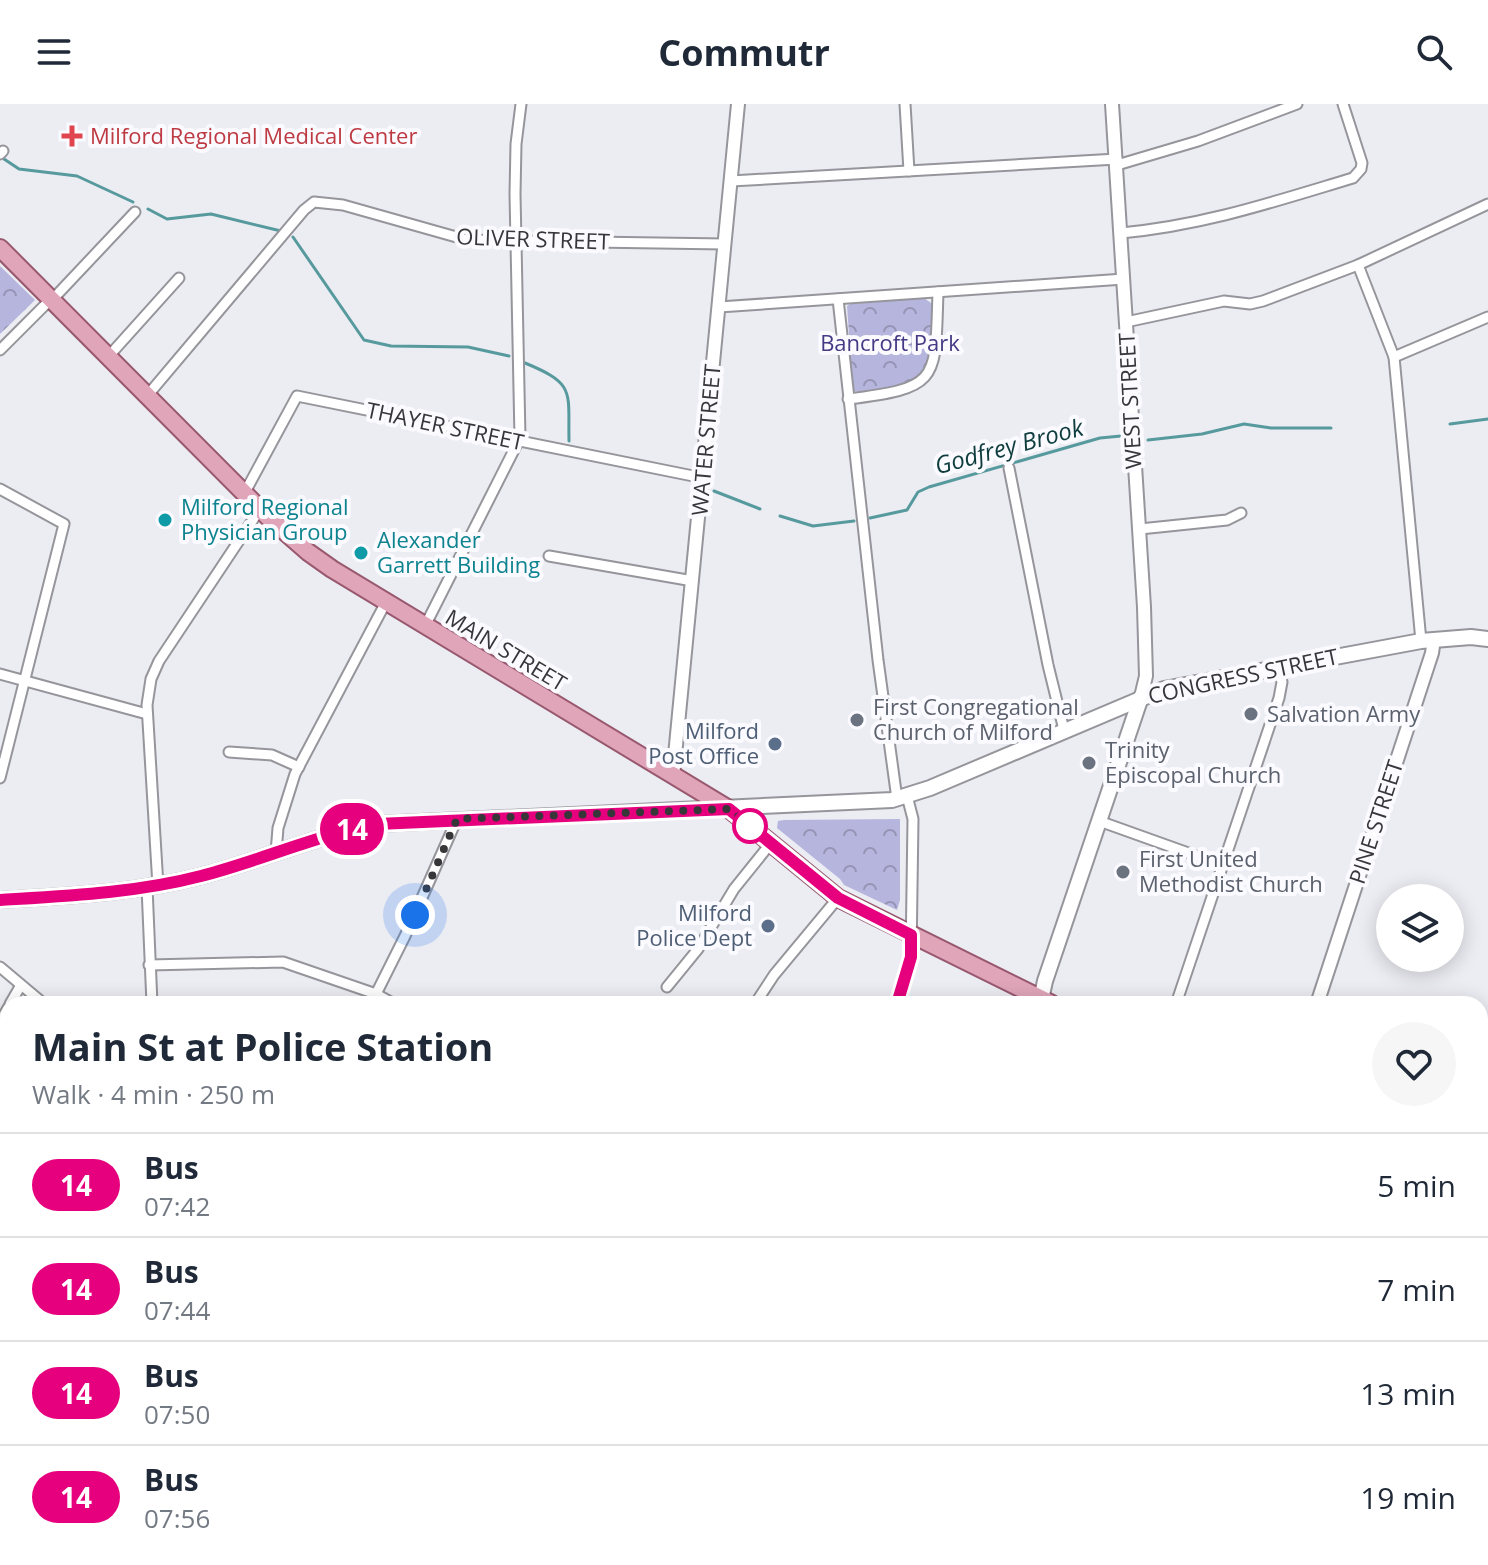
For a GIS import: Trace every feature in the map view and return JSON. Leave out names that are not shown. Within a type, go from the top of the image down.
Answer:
[{"type":"main road","name":"MAIN STREET","points":[[0,248],[244,494],[313,556],[729,809],[838,898],[1032,996]]},
{"type":"main road","name":"CONGRESS STREET","points":[[0,900],[152,886],[242,866],[347,830],[377,824],[729,809],[902,797],[1141,697],[1191,682],[1427,640],[1488,639]]},
{"type":"main road","points":[[1046,996],[1099,821],[1141,697]]},
{"type":"street","points":[[425,626],[519,441],[515,241],[516,144],[521,104]]},
{"type":"street","name":"WATER STREET","points":[[673,776],[738,104]]},
{"type":"street","points":[[905,104],[909,171]]},
{"type":"street","name":"WEST STREET","points":[[1112,104],[1140,529],[1146,676],[1141,697]]},
{"type":"street","points":[[731,181],[1117,162],[1198,141],[1297,104]]},
{"type":"street","points":[[1121,233],[1233,215],[1353,178],[1362,163],[1343,104]]},
{"type":"street","name":"OLIVER STREET","points":[[147,396],[314,202],[343,205],[463,240],[725,244]]},
{"type":"street","points":[[1126,322],[1224,301],[1250,304],[1263,301],[1358,265],[1488,204]]},
{"type":"street","points":[[0,350],[135,212]]},
{"type":"street","points":[[1358,265],[1394,357],[1427,640]]},
{"type":"street","points":[[108,357],[179,278]]},
{"type":"street","points":[[719,307],[1124,279]]},
{"type":"street","points":[[848,399],[908,389],[925,378],[935,359],[938,292]]},
{"type":"street","points":[[838,299],[848,399],[902,797],[913,819],[911,957],[899,996]]},
{"type":"street","points":[[1394,357],[1488,317]]},
{"type":"street","name":"THAYER STREET","points":[[244,494],[297,396],[703,478]]},
{"type":"street","points":[[1009,468],[1064,730]]},
{"type":"street","points":[[0,489],[64,524],[0,778]]},
{"type":"street","points":[[151,996],[148,688],[156,666],[260,509]]},
{"type":"street","points":[[1140,529],[1227,520],[1241,513]]},
{"type":"street","points":[[549,556],[693,581]]},
{"type":"street","points":[[276,853],[284,805],[299,767],[386,602]]},
{"type":"street","name":"PINE STREET","points":[[1320,996],[1428,668],[1427,640]]},
{"type":"street","points":[[1179,996],[1279,698],[1282,682],[1278,667]]},
{"type":"street","points":[[0,674],[147,714]]},
{"type":"street","points":[[229,752],[272,755],[299,767]]},
{"type":"street","points":[[376,994],[457,819]]},
{"type":"street","points":[[1099,821],[1222,865]]},
{"type":"street","points":[[667,987],[698,949],[734,889],[771,843]]},
{"type":"street","points":[[760,996],[838,898]]},
{"type":"street","points":[[149,965],[283,962],[380,996]]},
{"type":"street","points":[[0,967],[34,996]]},
{"type":"street","points":[[15,996],[21,985]]},
{"type":"green space","points":[[0,266],[35,300],[0,334]]},
{"type":"green space","name":"Bancroft Park","points":[[924,298],[933,308],[931,348],[924,369],[906,383],[863,392],[853,391],[847,306]]},
{"type":"green space","points":[[900,819],[900,900],[897,910],[844,885],[777,828],[778,821],[784,820]]},
{"type":"waterway","name":"Godfrey Brook","points":[[4,159],[19,169],[77,176],[133,202]]},
{"type":"waterway","name":"Godfrey Brook","points":[[148,209],[167,219],[211,214],[281,231]]},
{"type":"waterway","name":"Godfrey Brook","points":[[293,237],[364,340],[391,346],[468,347],[509,356]]},
{"type":"waterway","name":"Godfrey Brook","points":[[525,363],[553,377],[566,391],[569,441]]},
{"type":"waterway","name":"Godfrey Brook","points":[[1450,424],[1488,419]]},
{"type":"waterway","name":"Godfrey Brook","points":[[1148,440],[1202,434],[1244,424],[1271,428],[1331,428]]},
{"type":"waterway","name":"Godfrey Brook","points":[[870,518],[907,510],[918,492],[929,487],[1100,438],[1121,436]]},
{"type":"waterway","name":"Godfrey Brook","points":[[714,491],[760,509]]},
{"type":"waterway","name":"Godfrey Brook","points":[[780,516],[813,526],[854,521]]},
{"type":"bus line","name":"14","points":[[0,900],[152,887],[177,882],[242,866],[347,830],[377,824],[729,809],[838,898],[911,935],[911,957],[899,996]]},
{"type":"place","name":"Milford Regional Medical Center","points":[[72,136]]},
{"type":"place","name":"Milford Regional Physician Group","points":[[165,520]]},
{"type":"place","name":"Alexander Garrett Building","points":[[361,553]]},
{"type":"place","name":"Salvation Army","points":[[1251,714]]},
{"type":"place","name":"First Congregational Church of Milford","points":[[857,720]]},
{"type":"place","name":"Milford Post Office","points":[[775,744]]},
{"type":"place","name":"Trinity Episcopal Church","points":[[1089,763]]},
{"type":"place","name":"First United Methodist Church","points":[[1123,872]]},
{"type":"place","name":"Milford Police Dept","points":[[768,926]]},
{"type":"route","points":[[415,915],[457,819],[729,809],[750,826]]}]
